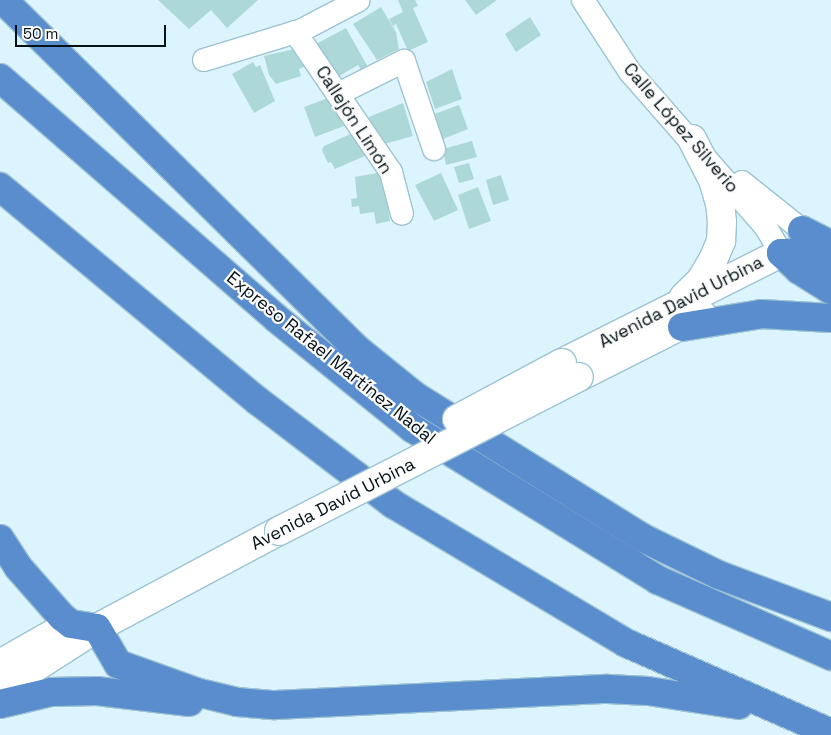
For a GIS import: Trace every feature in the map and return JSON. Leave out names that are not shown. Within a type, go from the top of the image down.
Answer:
[{"type":"highway","points":[[3,0],[358,350],[416,396],[643,538],[719,575],[831,617]]},
{"type":"highway","name":"Expreso Rafael Martínez Nadal","points":[[0,78],[277,319],[412,428],[658,580],[831,656]]},
{"type":"highway","points":[[0,187],[250,395],[393,504],[626,643],[831,733]]},
{"type":"highway","points":[[802,230],[831,245]]},
{"type":"highway","points":[[781,253],[802,253],[831,262]]},
{"type":"highway","points":[[781,253],[798,270],[831,290]]},
{"type":"highway","points":[[675,318],[761,314],[831,318]]},
{"type":"highway","points":[[0,539],[44,598],[71,624],[97,628],[118,664],[196,692],[237,702]]},
{"type":"highway","points":[[0,704],[50,692],[97,691],[210,704],[237,702],[275,705],[608,689],[648,691],[714,700],[798,718]]},
{"type":"street","points":[[204,60],[295,32],[359,0]]},
{"type":"street","name":"Calle López Silverio","points":[[583,0],[630,72],[692,140],[765,226],[781,253]]},
{"type":"street","name":"Callejón Limón","points":[[295,32],[391,172],[402,214]]},
{"type":"street","points":[[338,94],[404,61],[434,149]]},
{"type":"street","points":[[692,140],[802,230]]},
{"type":"street","points":[[675,318],[701,280],[720,241],[720,204],[692,140]]},
{"type":"street","name":"Avenida David Urbina","points":[[0,664],[71,624],[273,526],[570,370],[771,273],[781,253]]},
{"type":"street","name":"Avenida David Urbina","points":[[0,690],[97,628],[273,526]]},
{"type":"building","points":[[158,0],[258,0],[227,28],[211,10],[189,29]]},
{"type":"building","points":[[398,0],[415,0],[418,6],[413,8],[428,42],[408,51],[396,24],[393,26],[389,19],[403,12]]},
{"type":"building","points":[[465,0],[497,0],[476,15]]},
{"type":"building","points":[[381,7],[396,32],[399,49],[377,60],[353,24]]},
{"type":"building","points":[[530,17],[541,35],[516,52],[505,34]]},
{"type":"building","points":[[346,28],[369,69],[363,73],[358,65],[336,78],[316,44]]},
{"type":"building","points":[[299,48],[306,66],[299,69],[301,76],[276,84],[269,75],[264,56]]},
{"type":"building","points":[[253,62],[256,67],[260,65],[275,101],[254,113],[232,74]]},
{"type":"building","points":[[452,69],[462,99],[435,109],[426,82]]},
{"type":"building","points":[[333,96],[344,126],[315,137],[304,107]]},
{"type":"building","points":[[403,103],[413,136],[377,146],[369,117]]},
{"type":"building","points":[[459,105],[468,129],[438,141],[429,116]]},
{"type":"building","points":[[355,132],[367,155],[335,169],[331,162],[328,163],[322,150],[324,146]]},
{"type":"building","points":[[472,141],[477,157],[446,165],[443,149]]},
{"type":"building","points":[[469,163],[474,179],[459,183],[454,167]]},
{"type":"building","points":[[382,172],[393,208],[388,209],[390,221],[376,224],[374,212],[360,214],[359,206],[352,207],[351,199],[357,198],[355,177]]},
{"type":"building","points":[[441,173],[458,210],[434,221],[415,185]]},
{"type":"building","points":[[501,175],[509,200],[493,205],[486,180]]},
{"type":"building","points":[[478,187],[491,221],[469,229],[458,195]]}]
